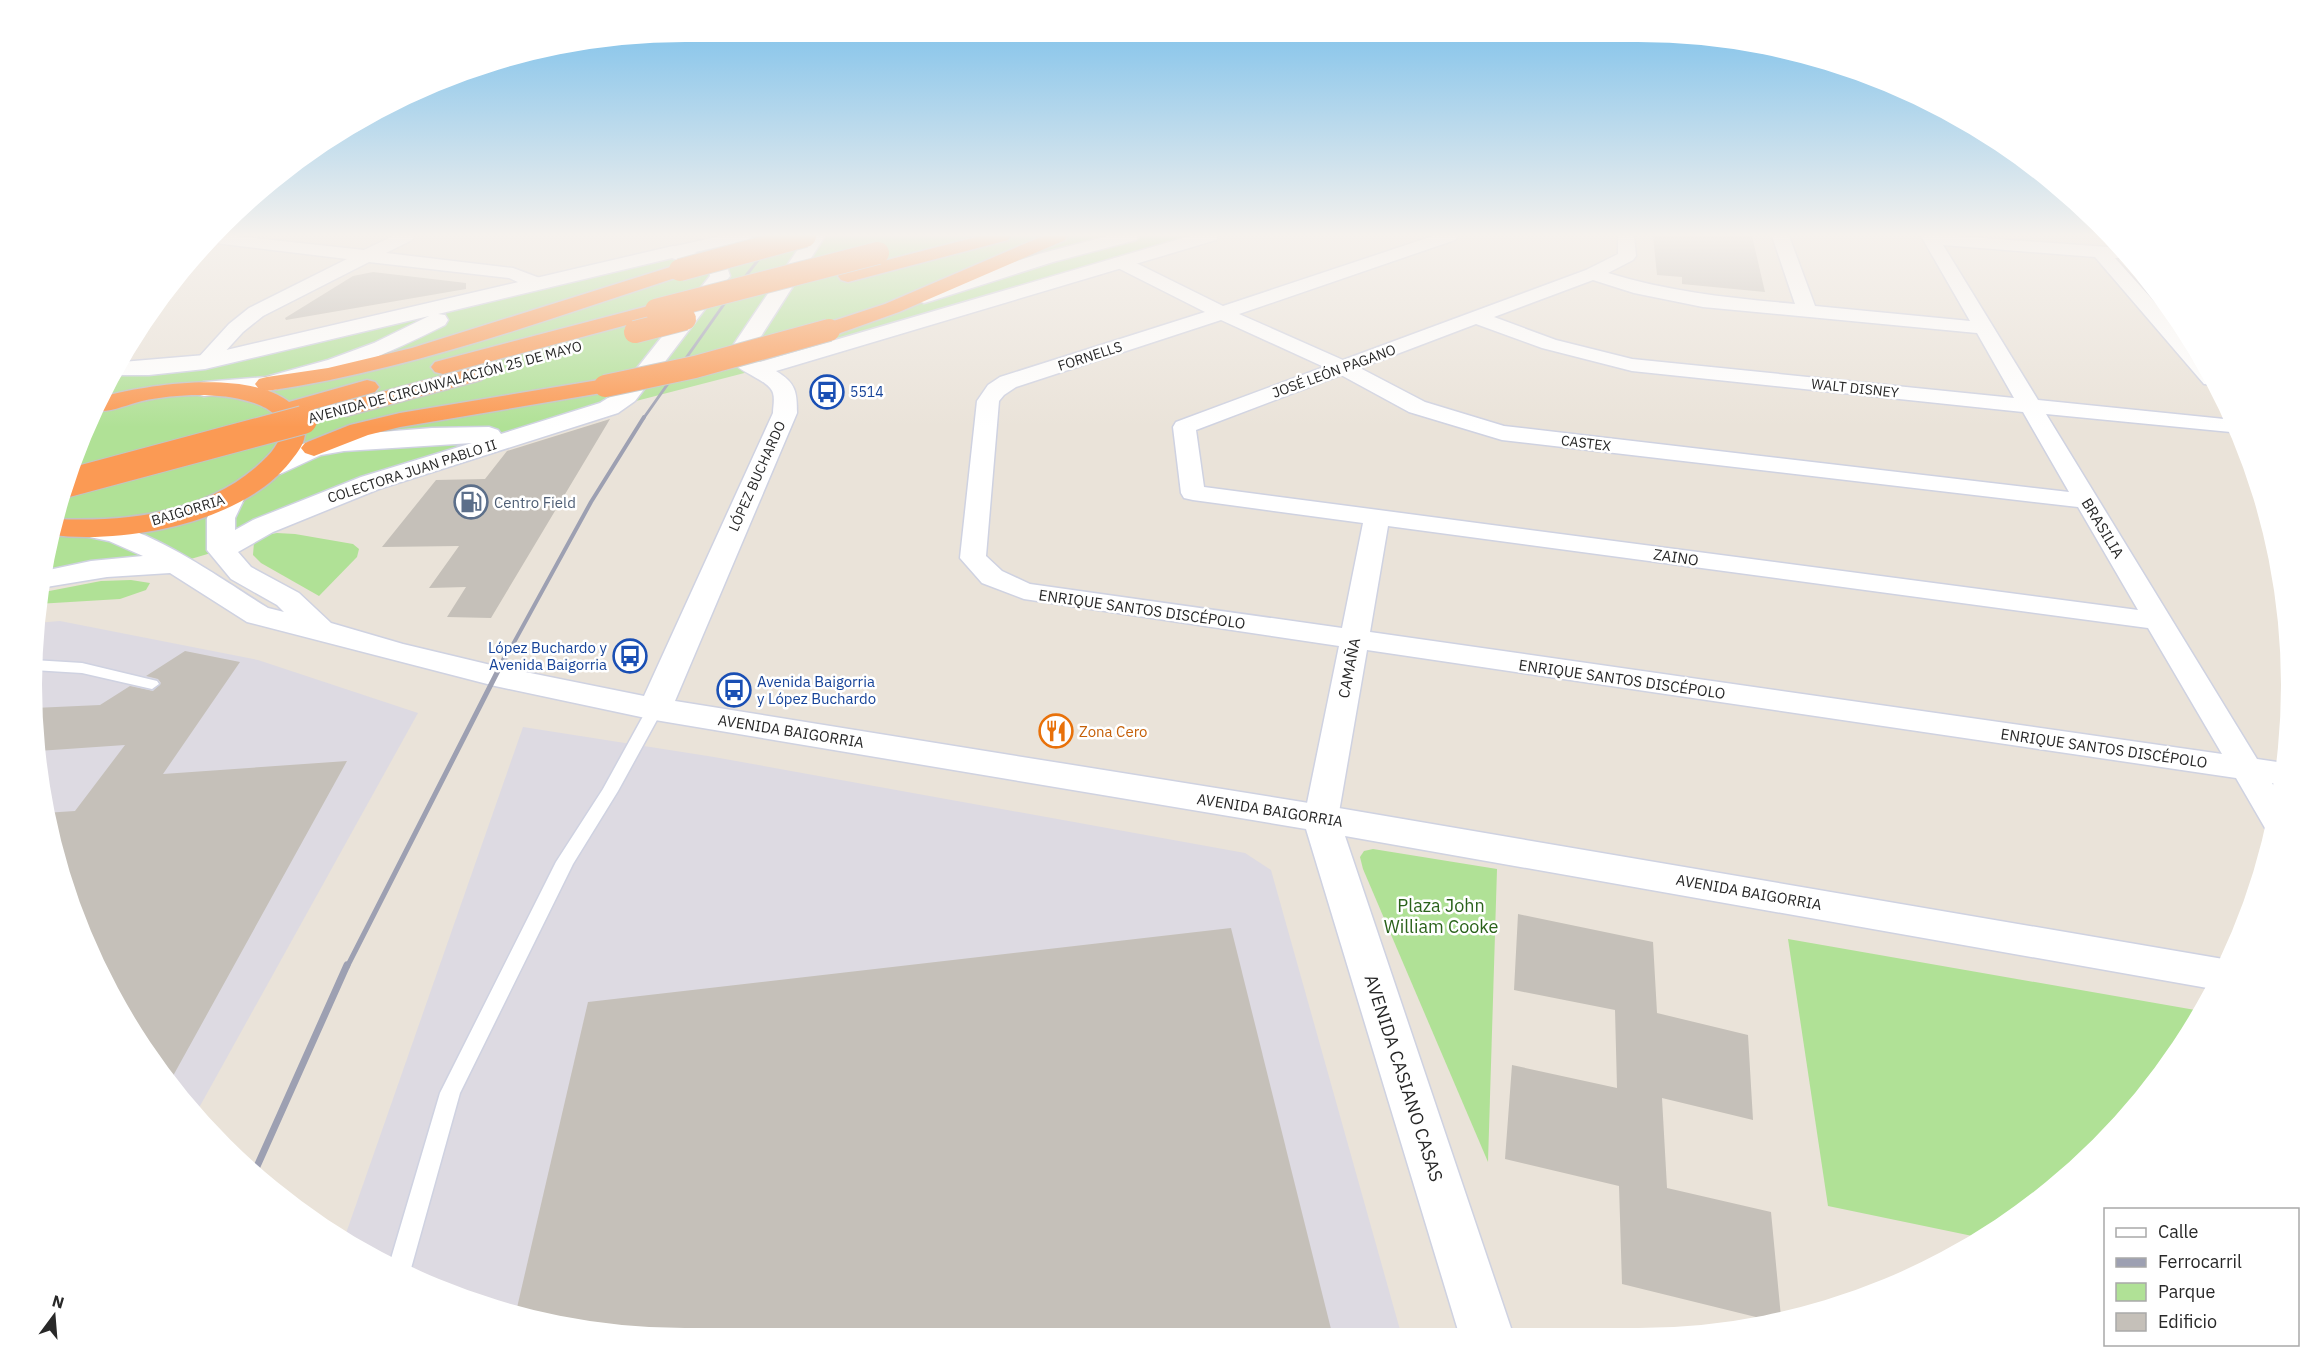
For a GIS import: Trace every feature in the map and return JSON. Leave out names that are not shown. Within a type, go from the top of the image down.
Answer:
[{"type":"highway","points":[[267,384],[338,373],[419,353],[567,300]]},
{"type":"highway","name":"AVENIDA DE CIRCUNVALACIÓN 25 DE MAYO","points":[[75,481],[301,413],[696,300]]},
{"type":"highway","name":"AVENIDA DE CIRCUNVALACIÓN 25 DE MAYO","points":[[82,463],[301,413],[757,300]]},
{"type":"highway","points":[[314,448],[359,430],[400,420],[607,397],[695,367],[829,330],[910,300]]},
{"type":"highway","points":[[118,382],[159,391]]},
{"type":"highway","name":"BAIGORRIA","points":[[62,528],[124,526],[166,519],[231,497],[271,468],[284,454],[292,440],[294,428],[290,417],[281,407],[268,400],[229,391],[204,389],[159,391],[107,403]]},
{"type":"main road","points":[[125,369],[205,362],[469,300]]},
{"type":"main road","points":[[204,389],[267,384],[336,365],[382,348],[482,300]]},
{"type":"main road","points":[[607,397],[627,396],[701,300]]},
{"type":"main road","name":"LÓPEZ BUCHARDO","points":[[655,709],[784,413],[785,392],[776,381],[743,361],[745,344],[774,300]]},
{"type":"main road","points":[[891,308],[915,300]]},
{"type":"main road","points":[[756,370],[992,300]]},
{"type":"main road","name":"COLECTORA JUAN PABLO II","points":[[221,550],[263,526],[322,501],[370,483],[533,432],[607,397]]},
{"type":"main road","points":[[271,468],[314,448],[380,439],[533,432]]},
{"type":"main road","points":[[221,550],[221,518],[231,497]]},
{"type":"main road","name":"AVENIDA BAIGORRIA","points":[[62,528],[116,534],[145,545],[258,615],[323,630],[406,655],[655,709],[1320,818],[2213,973]]},
{"type":"main road","name":"AVENIDA BAIGORRIA","points":[[221,550],[241,573],[288,599],[323,630]]},
{"type":"main road","points":[[51,578],[126,565],[174,564]]},
{"type":"main road","name":"AVENIDA CASIANO CASAS","points":[[1320,818],[1485,1328]]},
{"type":"street","points":[[205,362],[236,328],[256,312],[280,300]]},
{"type":"street","name":"CASTEX","points":[[1196,300],[1341,367],[1417,407],[1502,433],[2087,501]]},
{"type":"street","name":"FORNELLS","points":[[974,558],[988,401],[996,390],[1008,382],[1261,300]]},
{"type":"street","name":"JOSÉ LEÓN PAGANO","points":[[1193,493],[1184,427],[1525,300]]},
{"type":"street","points":[[1707,300],[1984,328]]},
{"type":"street","points":[[1803,300],[1807,311]]},
{"type":"street","name":"BRASILIA","points":[[1967,300],[2269,807]]},
{"type":"street","points":[[2142,300],[2186,350]]},
{"type":"street","name":"WALT DISNEY","points":[[1478,318],[1549,344],[1632,365],[2226,426]]},
{"type":"street","name":"ZAINO","points":[[1193,493],[2158,621]]},
{"type":"street","name":"CAMAÑA","points":[[1320,818],[1377,517]]},
{"type":"street","name":"ENRIQUE SANTOS DISCÉPOLO","points":[[974,558],[992,577],[1024,591],[2274,773]]},
{"type":"lane","points":[[42,666],[82,668],[152,684]]},
{"type":"lane","points":[[401,1262],[450,1094],[565,862],[610,790],[655,709]]},
{"type":"shaded area","points":[[60,621],[258,660],[418,713],[200,1106],[150,1042],[128,1006],[108,969],[76,892],[54,810],[43,727],[42,685],[45,622]]},
{"type":"shaded area","points":[[523,727],[714,757],[1245,853],[1271,870],[1399,1328],[643,1327],[560,1316],[478,1294],[401,1262],[347,1232]]},
{"type":"green space","points":[[470,300],[993,300],[756,370],[609,408],[370,483],[221,550],[174,564],[73,571],[51,577],[64,519],[76,478],[108,401],[125,369],[205,362]]},
{"type":"green space","points":[[277,533],[353,544],[359,549],[357,557],[319,596],[261,563],[253,555],[254,542],[260,536]]},
{"type":"green space","points":[[131,580],[150,583],[146,590],[120,599],[48,603],[49,591],[101,581]]},
{"type":"green space","name":"Plaza John William Cooke","points":[[1373,849],[1497,869],[1488,1162],[1363,869],[1360,857],[1364,851]]},
{"type":"green space","points":[[1788,939],[2193,1010],[2148,1076],[2093,1140],[2029,1195],[1970,1236],[1828,1206]]},
{"type":"building","points":[[314,300],[403,300],[286,320],[285,318]]},
{"type":"building","points":[[610,419],[491,618],[447,617],[466,587],[429,588],[459,546],[382,547],[436,480],[485,479],[507,451]]},
{"type":"building","points":[[185,651],[240,662],[163,774],[347,761],[174,1074],[150,1042],[108,969],[76,892],[55,812],[75,811],[125,745],[46,750],[43,727],[43,708],[100,705],[130,686],[153,691],[161,683],[158,679],[146,676]]},
{"type":"building","points":[[1518,914],[1653,942],[1657,1013],[1748,1035],[1753,1120],[1662,1098],[1667,1188],[1771,1212],[1780,1312],[1756,1317],[1622,1284],[1619,1186],[1505,1159],[1512,1065],[1617,1088],[1615,1010],[1514,990]]},
{"type":"building","points":[[1231,928],[1331,1328],[643,1327],[560,1316],[517,1306],[588,1002]]},
{"type":"railway","points":[[643,419],[727,300]]},
{"type":"railway","points":[[506,657],[591,502],[644,417]]},
{"type":"railway","points":[[347,967],[506,655]]},
{"type":"railway","points":[[258,1165],[347,965]]},
{"type":"place","name":"5514","points":[[827,392]]},
{"type":"place","name":"Centro Field","points":[[471,502]]},
{"type":"place","name":"López Buchardo y Avenida Baigorria","points":[[630,656]]},
{"type":"place","name":"Avenida Baigorria y López Buchardo","points":[[734,690]]},
{"type":"place","name":"Zona Cero","points":[[1056,731]]}]
